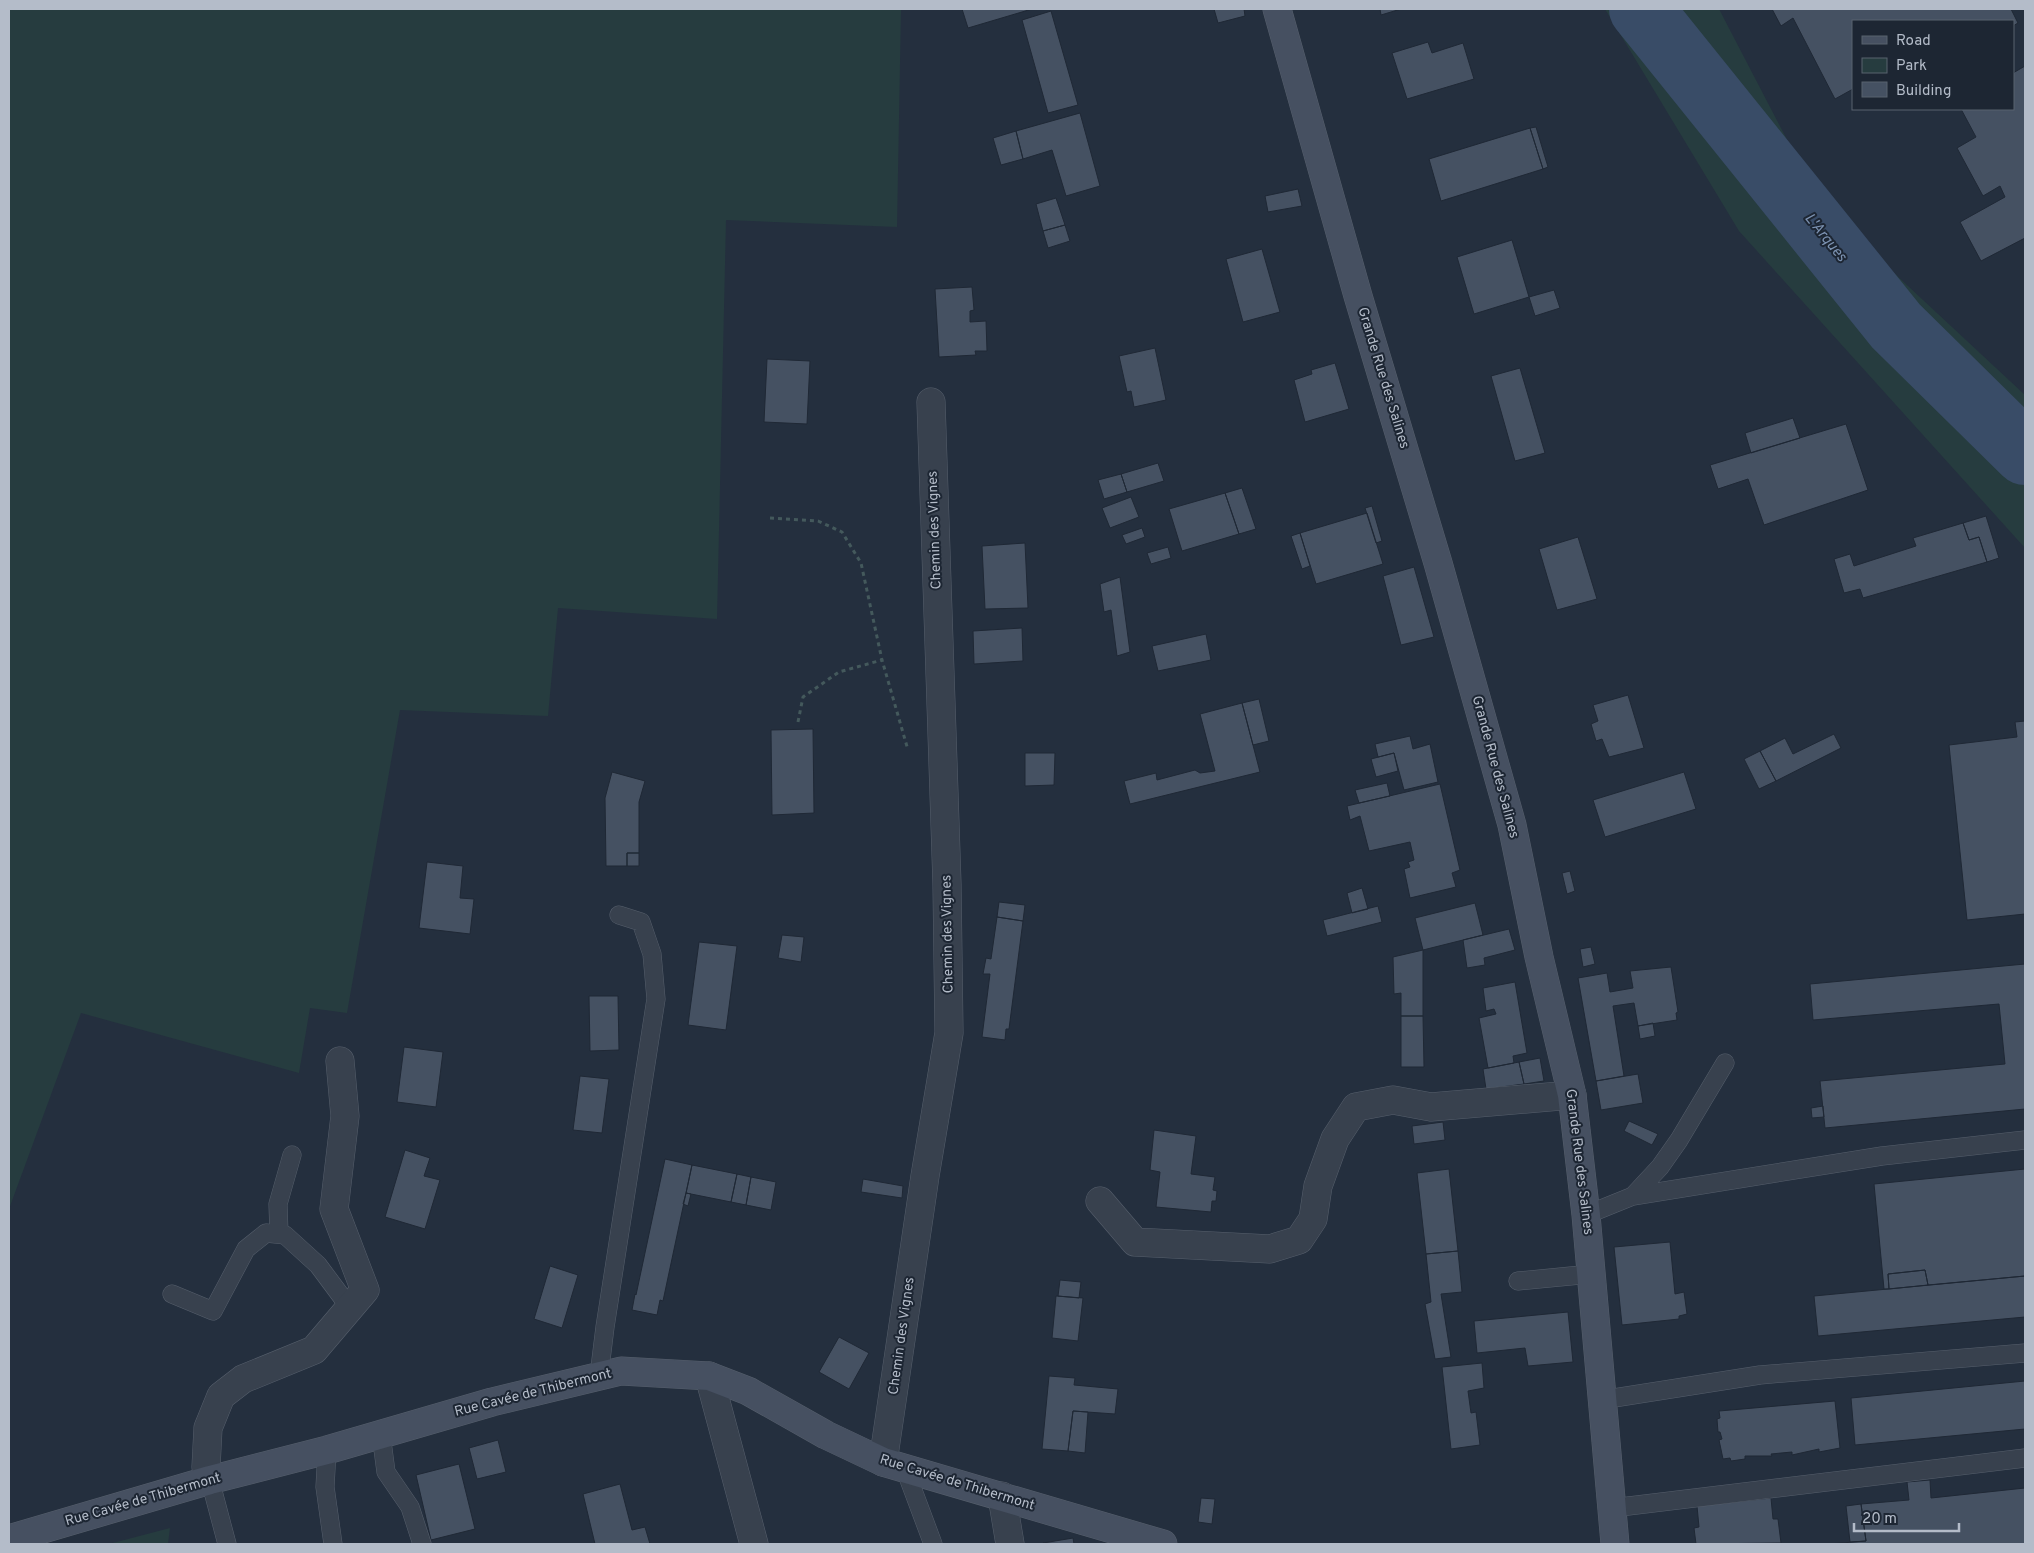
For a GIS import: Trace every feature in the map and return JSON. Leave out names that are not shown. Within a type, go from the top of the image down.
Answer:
[{"type":"main road","name":"Grande Rue des Salines","points":[[1278,9],[1358,296],[1438,563],[1509,816],[1572,1095],[1586,1215],[1616,1544]]},
{"type":"main road","name":"Rue Cavée de Thibermont","points":[[9,1539],[210,1480],[327,1450],[492,1402],[621,1371],[709,1376],[748,1392],[826,1436],[894,1466],[1163,1544]]},
{"type":"street","name":"Chemin des Vignes","points":[[894,1466],[924,1176],[949,1033],[947,884],[931,402]]},
{"type":"street","points":[[210,1480],[206,1467],[208,1428],[221,1396],[243,1379],[314,1350],[365,1290],[334,1209],[345,1116],[340,1061]]},
{"type":"street","points":[[1100,1201],[1135,1242],[1270,1249],[1299,1240],[1314,1219],[1318,1186],[1335,1139],[1356,1107],[1393,1100],[1431,1107],[1572,1095]]},
{"type":"street","points":[[709,1376],[754,1544]]},
{"type":"street","points":[[1002,1496],[1010,1544]]},
{"type":"lane","points":[[599,1376],[656,999],[652,954],[641,922],[619,915]]},
{"type":"lane","points":[[1633,1196],[1660,1167],[1679,1140],[1725,1062]]},
{"type":"lane","points":[[1586,1215],[1633,1196],[1882,1156],[2025,1140]]},
{"type":"lane","points":[[279,1234],[278,1204],[292,1155]]},
{"type":"lane","points":[[172,1294],[213,1311],[246,1249],[266,1233],[279,1234],[285,1235],[318,1265],[350,1308]]},
{"type":"lane","points":[[1518,1281],[1591,1274]]},
{"type":"lane","points":[[1602,1400],[1760,1375],[2025,1353]]},
{"type":"lane","points":[[381,1434],[386,1472],[410,1507],[422,1544]]},
{"type":"lane","points":[[327,1450],[325,1487],[333,1544]]},
{"type":"lane","points":[[1612,1508],[2025,1458]]},
{"type":"lane","points":[[894,1466],[933,1544]]},
{"type":"lane","points":[[210,1480],[227,1544]]},
{"type":"path","points":[[770,518],[818,521],[842,532],[861,563],[882,660],[909,754]]},
{"type":"path","points":[[798,722],[803,697],[839,672],[882,660]]},
{"type":"green space","points":[[9,9],[901,9],[897,227],[726,220],[717,619],[558,608],[548,716],[400,710],[347,1013],[310,1008],[299,1073],[81,1013],[9,1209]]},
{"type":"green space","points":[[1605,9],[1719,9],[1821,205],[2025,395],[2025,548],[1739,231]]},
{"type":"green space","points":[[170,1528],[168,1544],[109,1544]]},
{"type":"building","points":[[962,9],[1032,9],[968,28]]},
{"type":"building","points":[[1214,9],[1244,9],[1245,16],[1218,23]]},
{"type":"building","points":[[1380,9],[1401,9],[1381,15]]},
{"type":"building","points":[[1772,9],[2011,9],[2018,23],[2014,25],[2014,20],[1852,20],[1852,90],[1835,99],[1793,18],[1781,26]]},
{"type":"building","points":[[1051,11],[1078,105],[1048,113],[1022,20]]},
{"type":"building","points":[[1428,42],[1432,53],[1463,43],[1474,79],[1407,99],[1392,53]]},
{"type":"building","points":[[2025,66],[2025,238],[1981,261],[1960,222],[2005,197],[2000,186],[1983,196],[1957,148],[1976,137],[1962,110],[2014,110],[2014,72]]},
{"type":"building","points":[[1080,113],[1100,186],[1066,196],[1052,150],[1023,159],[1016,131]]},
{"type":"building","points":[[1536,127],[1548,167],[1543,169],[1530,128]]},
{"type":"building","points":[[1530,128],[1543,169],[1441,201],[1429,159]]},
{"type":"building","points":[[1016,131],[1023,159],[1001,165],[993,138]]},
{"type":"building","points":[[1298,189],[1302,206],[1268,212],[1265,196]]},
{"type":"building","points":[[1056,198],[1065,225],[1043,231],[1036,204]]},
{"type":"building","points":[[1065,225],[1070,241],[1048,248],[1043,231]]},
{"type":"building","points":[[1512,240],[1529,297],[1474,314],[1457,257]]},
{"type":"building","points":[[1262,249],[1280,312],[1243,322],[1226,259]]},
{"type":"building","points":[[972,287],[974,310],[970,311],[970,322],[986,321],[987,351],[975,351],[976,355],[939,357],[935,289]]},
{"type":"building","points":[[1554,290],[1560,308],[1535,316],[1529,297]]},
{"type":"building","points":[[1155,348],[1166,400],[1134,407],[1131,391],[1127,392],[1119,356]]},
{"type":"building","points":[[767,359],[810,361],[807,424],[764,422]]},
{"type":"building","points":[[1335,363],[1349,409],[1305,422],[1294,380],[1312,374],[1311,370]]},
{"type":"building","points":[[1520,368],[1545,453],[1515,461],[1491,376]]},
{"type":"building","points":[[1793,418],[1800,438],[1751,453],[1745,433]]},
{"type":"building","points":[[1846,424],[1868,490],[1764,525],[1748,479],[1718,489],[1710,465]]},
{"type":"building","points":[[1158,463],[1164,481],[1127,492],[1121,474]]},
{"type":"building","points":[[1121,474],[1127,492],[1104,499],[1098,480]]},
{"type":"building","points":[[1242,488],[1256,529],[1239,534],[1225,493]]},
{"type":"building","points":[[1225,493],[1239,534],[1182,551],[1169,509]]},
{"type":"building","points":[[1131,497],[1139,517],[1110,528],[1102,508]]},
{"type":"building","points":[[1372,506],[1382,541],[1376,543],[1365,508]]},
{"type":"building","points":[[1367,513],[1383,564],[1316,584],[1300,533]]},
{"type":"building","points":[[1986,516],[1999,558],[1987,562],[1979,537],[1969,540],[1963,523]]},
{"type":"building","points":[[1963,523],[1969,540],[1979,537],[1987,562],[1863,598],[1860,589],[1844,593],[1834,559],[1850,554],[1854,566],[1916,546],[1913,538]]},
{"type":"building","points":[[1142,528],[1145,537],[1126,544],[1122,535]]},
{"type":"building","points":[[1300,533],[1310,566],[1302,569],[1291,536]]},
{"type":"building","points":[[1578,537],[1597,599],[1557,610],[1539,549]]},
{"type":"building","points":[[1025,543],[1028,608],[985,609],[982,546]]},
{"type":"building","points":[[1168,547],[1171,558],[1151,564],[1147,553]]},
{"type":"building","points":[[1414,567],[1434,637],[1401,645],[1383,576]]},
{"type":"building","points":[[1120,577],[1130,652],[1117,656],[1111,610],[1104,612],[1100,584]]},
{"type":"building","points":[[1022,628],[1023,661],[974,664],[973,631]]},
{"type":"building","points":[[1206,634],[1211,660],[1158,671],[1152,646]]},
{"type":"building","points":[[1628,695],[1644,748],[1609,757],[1602,739],[1596,741],[1591,724],[1598,721],[1593,705]]},
{"type":"building","points":[[1259,699],[1269,741],[1253,745],[1242,703]]},
{"type":"building","points":[[1242,703],[1260,772],[1130,804],[1124,781],[1156,773],[1157,780],[1195,770],[1200,773],[1215,771],[1200,714]]},
{"type":"building","points":[[2025,721],[2025,914],[1967,920],[1949,745],[2017,737],[2015,722]]},
{"type":"building","points":[[813,729],[814,813],[772,815],[771,730]]},
{"type":"building","points":[[1834,734],[1841,748],[1776,781],[1760,751],[1785,738],[1793,754]]},
{"type":"building","points":[[1410,736],[1413,749],[1430,744],[1438,782],[1404,790],[1394,753],[1378,757],[1375,744]]},
{"type":"building","points":[[1760,751],[1776,781],[1759,789],[1744,759]]},
{"type":"building","points":[[1025,753],[1055,753],[1054,785],[1025,786]]},
{"type":"building","points":[[1394,753],[1398,771],[1376,777],[1371,759]]},
{"type":"building","points":[[612,772],[645,781],[639,802],[639,853],[627,853],[627,866],[606,866],[605,798]]},
{"type":"building","points":[[1684,772],[1696,809],[1605,837],[1593,800]]},
{"type":"building","points":[[1387,783],[1390,796],[1359,803],[1355,790]]},
{"type":"building","points":[[1440,784],[1460,870],[1452,873],[1456,887],[1410,898],[1404,869],[1410,867],[1408,862],[1414,860],[1410,842],[1369,851],[1360,816],[1350,820],[1347,806]]},
{"type":"building","points":[[627,853],[639,853],[639,866],[627,866]]},
{"type":"building","points":[[427,862],[463,866],[460,898],[474,899],[470,934],[419,928]]},
{"type":"building","points":[[1570,871],[1575,891],[1567,894],[1562,873]]},
{"type":"building","points":[[1362,888],[1368,909],[1352,913],[1347,893]]},
{"type":"building","points":[[999,902],[1025,905],[1023,921],[997,917]]},
{"type":"building","points":[[1475,903],[1483,935],[1423,950],[1415,918]]},
{"type":"building","points":[[1378,906],[1382,922],[1327,936],[1323,920]]},
{"type":"building","points":[[997,917],[1023,921],[1009,1029],[1006,1029],[1005,1040],[982,1037],[990,974],[983,974],[986,958],[991,959]]},
{"type":"building","points":[[1509,929],[1515,950],[1484,958],[1485,965],[1467,968],[1463,940]]},
{"type":"building","points":[[782,935],[804,937],[801,962],[778,958]]},
{"type":"building","points":[[699,942],[737,946],[726,1030],[688,1025]]},
{"type":"building","points":[[1591,947],[1595,964],[1583,967],[1580,949]]},
{"type":"building","points":[[1423,950],[1423,1016],[1401,1016],[1401,993],[1394,994],[1393,957]]},
{"type":"building","points":[[2025,964],[2025,1109],[1825,1128],[1820,1081],[2005,1064],[1999,1004],[1813,1020],[1810,984]]},
{"type":"building","points":[[1671,967],[1678,1012],[1676,1013],[1677,1020],[1638,1026],[1634,1003],[1613,1006],[1624,1076],[1596,1081],[1578,978],[1607,973],[1610,992],[1633,988],[1630,971]]},
{"type":"building","points":[[1515,982],[1527,1053],[1513,1056],[1514,1063],[1488,1068],[1479,1018],[1496,1014],[1494,1009],[1486,1011],[1483,988]]},
{"type":"building","points":[[589,996],[618,996],[619,1050],[590,1051]]},
{"type":"building","points":[[1401,1016],[1423,1016],[1424,1067],[1401,1067]]},
{"type":"building","points":[[1653,1023],[1655,1036],[1640,1039],[1638,1026]]},
{"type":"building","points":[[404,1047],[443,1052],[436,1107],[397,1102]]},
{"type":"building","points":[[1540,1058],[1544,1081],[1524,1084],[1519,1062]]},
{"type":"building","points":[[1519,1062],[1524,1084],[1486,1089],[1483,1069]]},
{"type":"building","points":[[1638,1074],[1643,1103],[1601,1110],[1596,1081]]},
{"type":"building","points":[[580,1076],[609,1079],[602,1133],[573,1130]]},
{"type":"building","points":[[1823,1106],[1824,1117],[1812,1118],[1811,1108]]},
{"type":"building","points":[[1629,1121],[1658,1134],[1652,1145],[1624,1131]]},
{"type":"building","points":[[1443,1122],[1445,1140],[1414,1144],[1412,1126]]},
{"type":"building","points":[[1154,1130],[1196,1136],[1191,1174],[1215,1177],[1213,1190],[1217,1191],[1216,1201],[1212,1201],[1211,1212],[1156,1207],[1160,1172],[1150,1170]]},
{"type":"building","points":[[405,1150],[430,1158],[424,1176],[440,1180],[425,1229],[385,1217]]},
{"type":"building","points":[[665,1159],[692,1165],[663,1301],[660,1300],[657,1315],[632,1310]]},
{"type":"building","points":[[692,1165],[737,1174],[731,1202],[686,1193]]},
{"type":"building","points":[[1449,1169],[1458,1251],[1426,1254],[1417,1173]]},
{"type":"building","points":[[2025,1169],[2025,1276],[1928,1285],[1925,1270],[1888,1274],[1889,1289],[1884,1289],[1874,1184]]},
{"type":"building","points":[[737,1174],[751,1177],[746,1205],[731,1202]]},
{"type":"building","points":[[751,1177],[776,1182],[771,1210],[746,1205]]},
{"type":"building","points":[[863,1179],[903,1186],[902,1198],[861,1192]]},
{"type":"building","points":[[686,1193],[691,1194],[688,1206],[683,1204]]},
{"type":"building","points":[[1670,1242],[1675,1294],[1684,1292],[1687,1314],[1679,1316],[1679,1319],[1622,1325],[1614,1247]]},
{"type":"building","points":[[1458,1251],[1462,1292],[1441,1294],[1451,1357],[1435,1359],[1425,1304],[1431,1302],[1426,1254]]},
{"type":"building","points":[[550,1266],[578,1275],[562,1328],[534,1319]]},
{"type":"building","points":[[1925,1270],[1928,1285],[1889,1289],[1888,1274]]},
{"type":"building","points":[[2025,1276],[2025,1317],[1818,1336],[1814,1296]]},
{"type":"building","points":[[1060,1280],[1081,1282],[1079,1298],[1058,1296]]},
{"type":"building","points":[[1056,1296],[1083,1298],[1078,1341],[1052,1338]]},
{"type":"building","points":[[1568,1312],[1573,1362],[1528,1366],[1525,1348],[1477,1353],[1474,1321]]},
{"type":"building","points":[[839,1337],[869,1353],[849,1389],[819,1372]]},
{"type":"building","points":[[1482,1363],[1484,1388],[1468,1391],[1471,1413],[1476,1412],[1480,1445],[1451,1449],[1442,1367]]},
{"type":"building","points":[[1049,1376],[1075,1378],[1074,1385],[1118,1389],[1115,1414],[1073,1411],[1068,1451],[1042,1449]]},
{"type":"building","points":[[2025,1381],[2025,1429],[1855,1445],[1851,1398]]},
{"type":"building","points":[[1835,1401],[1840,1448],[1819,1452],[1819,1449],[1792,1455],[1792,1452],[1771,1454],[1772,1456],[1745,1456],[1745,1459],[1731,1461],[1730,1458],[1723,1459],[1719,1440],[1722,1439],[1720,1432],[1718,1432],[1717,1419],[1720,1418],[1719,1411]]},
{"type":"building","points":[[1073,1411],[1088,1412],[1085,1453],[1068,1451]]},
{"type":"building","points":[[498,1440],[506,1472],[477,1479],[469,1448]]},
{"type":"building","points":[[459,1464],[475,1529],[431,1540],[416,1475]]},
{"type":"building","points":[[1930,1480],[1931,1498],[2025,1488],[2025,1544],[1829,1544],[1866,1541],[1861,1504],[1909,1500],[1907,1482]]},
{"type":"building","points":[[620,1484],[632,1530],[645,1527],[650,1544],[595,1544],[583,1494]]},
{"type":"building","points":[[1201,1498],[1215,1499],[1212,1524],[1198,1522]]},
{"type":"building","points":[[1771,1498],[1773,1519],[1778,1519],[1781,1543],[1696,1544],[1694,1528],[1699,1527],[1697,1506]]},
{"type":"building","points":[[1861,1504],[1866,1541],[1850,1542],[1846,1506]]},
{"type":"building","points":[[1073,1538],[1074,1544],[1043,1543]]},
{"type":"waterway","name":"L'Arques","points":[[1641,9],[1896,326],[2025,453]]}]
